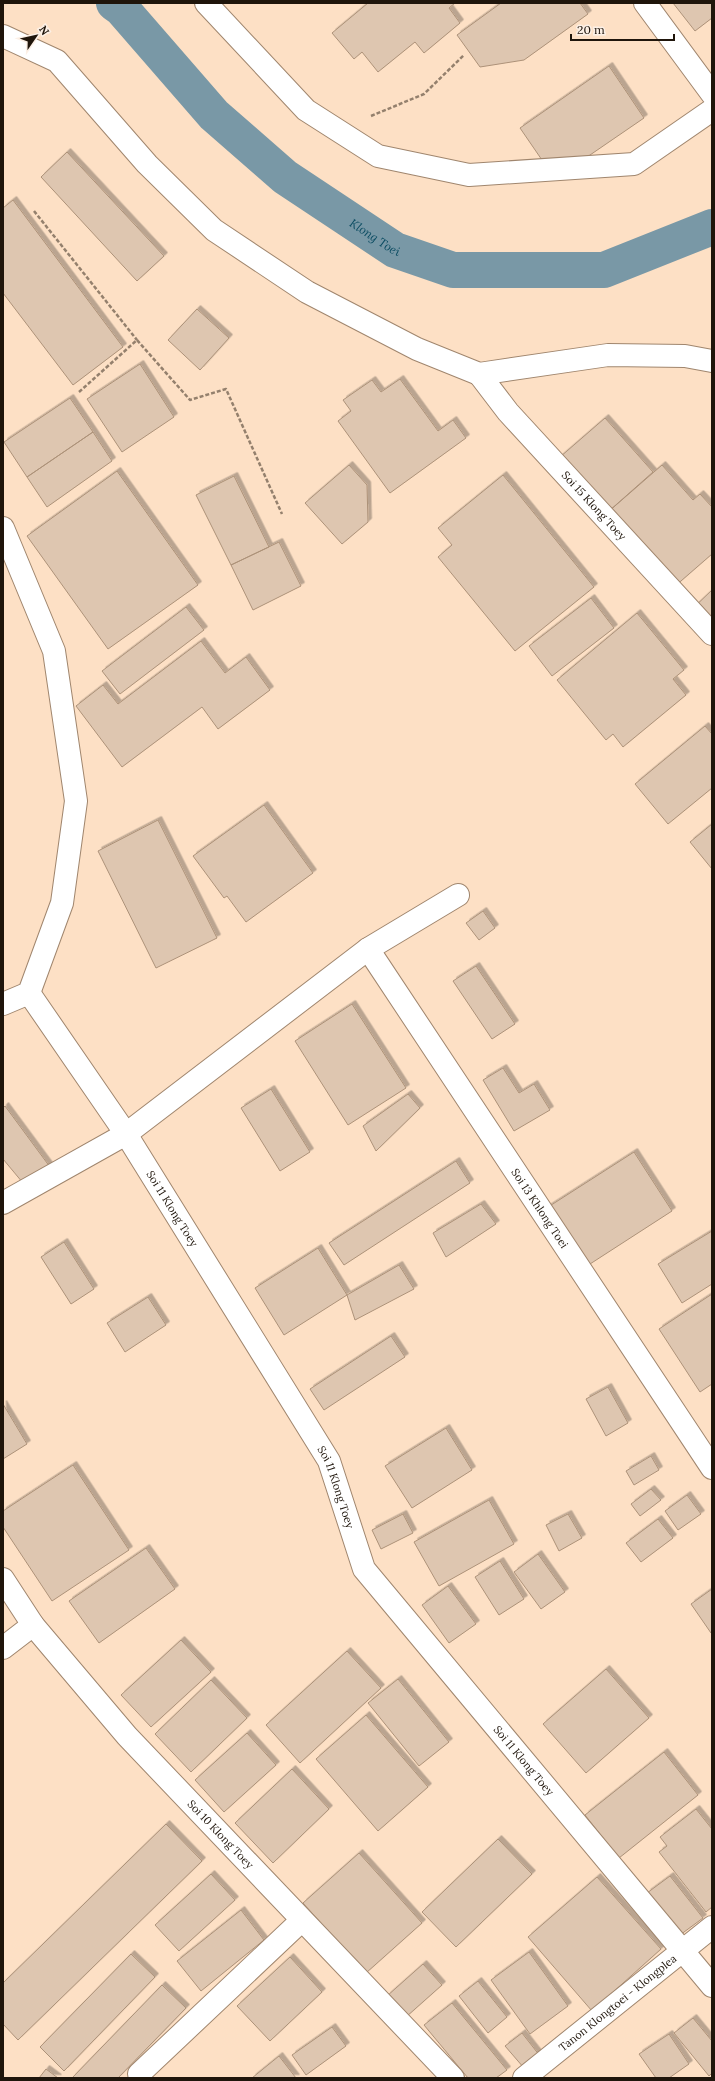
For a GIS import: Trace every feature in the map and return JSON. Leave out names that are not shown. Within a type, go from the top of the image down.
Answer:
[{"type":"street","points":[[206,3],[306,110],[378,156],[469,175],[634,164],[712,110]]},
{"type":"street","points":[[645,3],[712,94]]},
{"type":"street","points":[[3,36],[57,61],[147,164],[214,230],[307,292],[417,349],[479,374],[608,354],[686,356],[712,361]]},
{"type":"street","name":"Soi 15 Klong Toey","points":[[479,374],[508,412],[712,634]]},
{"type":"street","points":[[3,528],[54,651],[76,801],[62,903],[29,993],[3,1004]]},
{"type":"street","points":[[3,1203],[126,1134],[368,949],[458,895]]},
{"type":"street","name":"Soi 13 Khlong Toei","points":[[368,949],[712,1468]]},
{"type":"street","name":"Soi 11 Klong Toey","points":[[29,993],[126,1134],[329,1461],[364,1569],[712,1986]]},
{"type":"street","name":"Soi 10 Klong Toey","points":[[3,1579],[32,1625],[127,1736],[301,1921],[453,2078]]},
{"type":"street","points":[[3,1648],[32,1625]]},
{"type":"street","points":[[139,2074],[301,1921]]},
{"type":"street","name":"Tanon Klongtoei - Klongplea","points":[[524,2078],[712,1927]]},
{"type":"path","points":[[350,139],[360,122],[373,114],[424,94],[464,55]]},
{"type":"path","points":[[34,211],[137,340],[190,400],[226,389],[282,514]]},
{"type":"path","points":[[79,392],[137,340]]},
{"type":"building","points":[[368,3],[455,3],[449,8],[460,23],[424,53],[415,42],[378,72],[362,52],[354,59],[332,33]]},
{"type":"building","points":[[501,3],[580,3],[588,14],[524,60],[480,67],[457,35]]},
{"type":"building","points":[[673,3],[712,3],[712,18],[695,31]]},
{"type":"building","points":[[609,66],[644,118],[555,179],[520,128]]},
{"type":"building","points":[[67,152],[164,256],[137,281],[41,177]]},
{"type":"building","points":[[13,200],[123,347],[73,385],[3,293],[3,208]]},
{"type":"building","points":[[197,309],[229,338],[200,370],[168,340]]},
{"type":"building","points":[[140,364],[174,417],[122,452],[87,399]]},
{"type":"building","points":[[400,379],[438,431],[453,420],[466,438],[390,493],[338,421],[351,411],[343,400],[372,380],[381,392]]},
{"type":"building","points":[[70,398],[93,432],[27,477],[4,442]]},
{"type":"building","points":[[605,418],[653,472],[600,519],[552,464]]},
{"type":"building","points":[[93,432],[112,461],[47,507],[27,477]]},
{"type":"building","points":[[349,465],[367,485],[368,522],[342,544],[305,503]]},
{"type":"building","points":[[662,465],[693,500],[700,494],[712,507],[712,554],[666,594],[600,519]]},
{"type":"building","points":[[117,471],[198,585],[108,649],[27,536]]},
{"type":"building","points":[[503,475],[594,587],[515,651],[438,557],[452,545],[438,528]]},
{"type":"building","points":[[234,476],[269,547],[231,565],[196,495]]},
{"type":"building","points":[[279,542],[301,586],[253,610],[231,565]]},
{"type":"building","points":[[712,590],[712,636],[689,612]]},
{"type":"building","points":[[591,598],[614,628],[552,676],[529,646]]},
{"type":"building","points":[[186,607],[204,630],[120,694],[102,671]]},
{"type":"building","points":[[637,613],[684,670],[673,679],[686,695],[623,747],[613,734],[606,740],[557,680]]},
{"type":"building","points":[[201,641],[225,673],[246,657],[270,690],[218,729],[202,707],[122,767],[76,706],[103,685],[118,704]]},
{"type":"building","points":[[705,726],[712,734],[712,788],[668,824],[635,784]]},
{"type":"building","points":[[264,805],[313,873],[246,922],[227,896],[224,898],[193,856]]},
{"type":"building","points":[[158,820],[217,938],[156,968],[98,851]]},
{"type":"building","points":[[712,824],[712,869],[690,842]]},
{"type":"building","points":[[483,911],[495,928],[479,940],[466,923]]},
{"type":"building","points":[[476,966],[515,1024],[492,1039],[453,981]]},
{"type":"building","points":[[352,1004],[406,1088],[348,1125],[295,1041]]},
{"type":"building","points":[[503,1068],[519,1093],[534,1084],[550,1110],[514,1131],[483,1080]]},
{"type":"building","points":[[271,1089],[310,1152],[280,1171],[241,1108]]},
{"type":"building","points":[[408,1094],[420,1108],[376,1151],[363,1126]]},
{"type":"building","points":[[5,1106],[50,1167],[23,1183],[3,1159],[3,1108]]},
{"type":"building","points":[[634,1152],[672,1211],[590,1264],[579,1248],[573,1252],[545,1209]]},
{"type":"building","points":[[456,1161],[470,1183],[344,1265],[329,1243]]},
{"type":"building","points":[[481,1204],[496,1224],[446,1257],[433,1233]]},
{"type":"building","points":[[712,1231],[712,1284],[682,1303],[658,1264]]},
{"type":"building","points":[[64,1242],[94,1289],[71,1304],[41,1257]]},
{"type":"building","points":[[318,1248],[347,1295],[284,1335],[255,1288]]},
{"type":"building","points":[[399,1265],[414,1289],[355,1320],[347,1295]]},
{"type":"building","points":[[712,1294],[712,1384],[700,1392],[659,1329]]},
{"type":"building","points":[[148,1297],[166,1325],[125,1352],[107,1323]]},
{"type":"building","points":[[391,1336],[405,1357],[324,1410],[310,1389]]},
{"type":"building","points":[[608,1387],[628,1423],[606,1436],[586,1399]]},
{"type":"building","points":[[3,1404],[27,1444],[3,1459]]},
{"type":"building","points":[[446,1428],[472,1470],[412,1508],[385,1466]]},
{"type":"building","points":[[651,1456],[659,1470],[634,1485],[626,1471]]},
{"type":"building","points":[[73,1465],[129,1550],[52,1601],[3,1527],[3,1511]]},
{"type":"building","points":[[651,1489],[661,1500],[640,1516],[631,1504]]},
{"type":"building","points":[[687,1495],[701,1514],[678,1530],[665,1511]]},
{"type":"building","points":[[489,1500],[514,1544],[439,1586],[414,1542]]},
{"type":"building","points":[[403,1514],[413,1533],[381,1549],[372,1530]]},
{"type":"building","points":[[568,1514],[582,1538],[559,1551],[546,1525]]},
{"type":"building","points":[[658,1519],[673,1538],[641,1562],[626,1543]]},
{"type":"building","points":[[146,1548],[175,1589],[99,1643],[69,1601]]},
{"type":"building","points":[[538,1554],[565,1592],[541,1609],[514,1572]]},
{"type":"building","points":[[500,1561],[524,1599],[499,1615],[475,1577]]},
{"type":"building","points":[[448,1586],[476,1624],[449,1643],[422,1605]]},
{"type":"building","points":[[712,1589],[712,1632],[711,1633],[691,1604]]},
{"type":"building","points":[[181,1640],[211,1672],[151,1727],[121,1695]]},
{"type":"building","points":[[347,1651],[381,1688],[300,1763],[266,1725]]},
{"type":"building","points":[[606,1669],[649,1718],[586,1773],[543,1724]]},
{"type":"building","points":[[398,1679],[449,1742],[419,1766],[368,1703]]},
{"type":"building","points":[[211,1680],[247,1718],[191,1772],[155,1734]]},
{"type":"building","points":[[366,1715],[428,1787],[378,1831],[316,1759]]},
{"type":"building","points":[[247,1733],[276,1765],[224,1812],[195,1780]]},
{"type":"building","points":[[664,1752],[698,1795],[619,1858],[585,1815]]},
{"type":"building","points":[[292,1769],[329,1809],[273,1863],[235,1823]]},
{"type":"building","points":[[696,1809],[712,1829],[712,1907],[706,1912],[659,1852],[667,1846],[660,1837]]},
{"type":"building","points":[[166,1824],[202,1861],[18,2040],[3,2024],[3,1983]]},
{"type":"building","points":[[498,1839],[532,1874],[456,1947],[422,1912]]},
{"type":"building","points":[[359,1853],[422,1923],[366,1973],[303,1903]]},
{"type":"building","points":[[211,1874],[235,1900],[179,1951],[155,1925]]},
{"type":"building","points":[[670,1876],[703,1918],[680,1935],[647,1893]]},
{"type":"building","points":[[597,1877],[661,1949],[592,2011],[528,1937]]},
{"type":"building","points":[[241,1910],[264,1940],[201,1991],[177,1961]]},
{"type":"building","points":[[529,1952],[568,2006],[530,2034],[491,1980]]},
{"type":"building","points":[[131,1954],[155,1977],[64,2071],[40,2047]]},
{"type":"building","points":[[290,1957],[322,1992],[270,2041],[237,2006]]},
{"type":"building","points":[[423,1964],[442,1985],[406,2017],[387,1996]]},
{"type":"building","points":[[478,1981],[507,2017],[488,2033],[459,1996]]},
{"type":"building","points":[[162,1985],[186,2008],[118,2078],[72,2078]]},
{"type":"building","points":[[452,2003],[507,2070],[496,2078],[468,2078],[424,2025]]},
{"type":"building","points":[[693,2018],[712,2041],[712,2073],[709,2076],[674,2033]]},
{"type":"building","points":[[332,2027],[346,2046],[306,2075],[292,2055]]},
{"type":"building","points":[[522,2033],[540,2056],[524,2068],[505,2046]]},
{"type":"building","points":[[669,2034],[689,2064],[669,2078],[656,2078],[639,2054]]},
{"type":"building","points":[[279,2056],[296,2078],[252,2078]]},
{"type":"building","points":[[46,2069],[58,2078],[39,2078]]},
{"type":"waterway","name":"Klong Toei","points":[[114,3],[121,8],[214,115],[285,177],[395,250],[453,270],[604,270],[712,227]]}]
